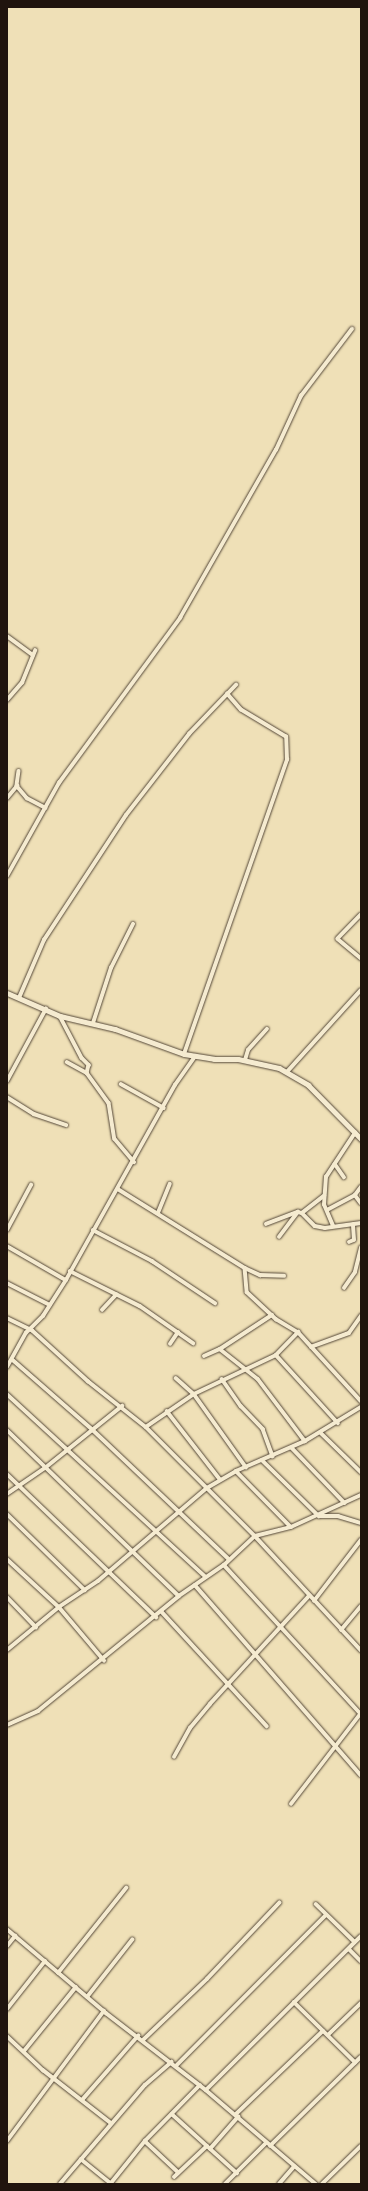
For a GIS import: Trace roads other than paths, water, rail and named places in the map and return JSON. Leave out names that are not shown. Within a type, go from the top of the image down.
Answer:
[{"type":"street","points":[[7,876],[59,783],[180,618],[276,450],[301,396],[352,329]]},
{"type":"street","points":[[7,636],[34,653],[22,683],[7,700]]},
{"type":"street","points":[[19,998],[44,940],[126,815],[189,734],[236,685]]},
{"type":"street","points":[[184,1054],[287,760],[286,737],[241,710],[227,694]]},
{"type":"street","points":[[7,798],[17,786],[19,771]]},
{"type":"street","points":[[17,786],[27,798],[46,808]]},
{"type":"street","points":[[361,915],[338,939],[361,958]]},
{"type":"street","points":[[93,1023],[111,968],[133,924]]},
{"type":"street","points":[[287,1072],[361,990]]},
{"type":"street","points":[[7,993],[60,1016],[93,1023],[184,1054],[245,1060],[287,1072],[308,1085],[361,1139]]},
{"type":"street","points":[[7,1081],[24,1056],[46,1009]]},
{"type":"street","points":[[60,1016],[82,1058],[89,1065],[87,1073]]},
{"type":"street","points":[[245,1060],[248,1050],[267,1030]]},
{"type":"street","points":[[7,1367],[13,1360],[26,1333],[32,1330],[66,1280],[93,1230],[195,1056]]},
{"type":"street","points":[[67,1062],[87,1073],[106,1094],[114,1118],[115,1139],[134,1162]]},
{"type":"street","points":[[121,1084],[164,1108]]},
{"type":"street","points":[[7,1097],[34,1114],[66,1125]]},
{"type":"street","points":[[333,1226],[324,1196],[326,1177],[355,1133]]},
{"type":"street","points":[[335,1164],[344,1177]]},
{"type":"street","points":[[158,1213],[170,1184]]},
{"type":"street","points":[[7,1230],[31,1185]]},
{"type":"street","points":[[327,1210],[355,1195],[361,1187]]},
{"type":"street","points":[[118,1189],[245,1268],[260,1275],[284,1276]]},
{"type":"street","points":[[355,1195],[361,1203]]},
{"type":"street","points":[[279,1238],[300,1213],[324,1196]]},
{"type":"street","points":[[266,1224],[300,1213]]},
{"type":"street","points":[[300,1213],[314,1226],[354,1225],[361,1223]]},
{"type":"street","points":[[349,1242],[354,1240],[354,1225]]},
{"type":"street","points":[[93,1230],[152,1261],[215,1303]]},
{"type":"street","points":[[7,1246],[66,1280]]},
{"type":"street","points":[[344,1288],[354,1272],[361,1248]]},
{"type":"street","points":[[245,1268],[247,1292],[272,1315],[298,1332],[361,1401]]},
{"type":"street","points":[[70,1271],[140,1306],[193,1343]]},
{"type":"street","points":[[7,1283],[50,1305]]},
{"type":"street","points":[[102,1310],[116,1295]]},
{"type":"street","points":[[204,1356],[220,1349],[272,1315]]},
{"type":"street","points":[[311,1347],[349,1333],[361,1316]]},
{"type":"street","points":[[7,1318],[32,1330],[88,1381],[122,1406],[146,1427],[255,1536],[309,1596],[361,1650]]},
{"type":"street","points":[[170,1344],[178,1332]]},
{"type":"street","points":[[146,1427],[167,1411],[194,1394],[245,1368],[276,1355],[298,1332]]},
{"type":"street","points":[[220,1349],[245,1368],[282,1406],[305,1441]]},
{"type":"street","points":[[276,1355],[338,1423]]},
{"type":"street","points":[[13,1360],[93,1430],[229,1559]]},
{"type":"street","points":[[176,1378],[194,1394],[246,1467]]},
{"type":"street","points":[[222,1379],[241,1406],[263,1429],[273,1456]]},
{"type":"street","points":[[7,1394],[156,1530],[204,1576]]},
{"type":"street","points":[[7,1494],[20,1487],[46,1468],[122,1406]]},
{"type":"street","points":[[7,1650],[59,1607],[108,1572],[130,1551],[206,1488],[236,1471],[292,1448],[321,1433],[361,1407]]},
{"type":"street","points":[[167,1411],[220,1479]]},
{"type":"street","points":[[7,1430],[130,1551],[179,1596]]},
{"type":"street","points":[[321,1433],[361,1472]]},
{"type":"street","points":[[292,1448],[345,1503]]},
{"type":"street","points":[[262,1460],[319,1516],[338,1516],[361,1523]]},
{"type":"street","points":[[236,1471],[291,1527]]},
{"type":"street","points":[[7,1474],[156,1617]]},
{"type":"street","points":[[7,1725],[38,1711],[104,1660],[204,1576],[224,1565],[255,1536],[291,1527],[319,1516],[361,1495]]},
{"type":"street","points":[[7,1514],[84,1590]]},
{"type":"street","points":[[314,1601],[361,1540]]},
{"type":"street","points":[[7,1559],[59,1607],[104,1660]]},
{"type":"street","points":[[224,1565],[361,1714],[291,1804]]},
{"type":"street","points":[[195,1584],[361,1775]]},
{"type":"street","points":[[174,1757],[190,1728],[230,1686],[280,1626],[309,1596]]},
{"type":"street","points":[[7,1597],[36,1627]]},
{"type":"street","points":[[341,1630],[361,1606]]},
{"type":"street","points":[[162,1612],[267,1726]]},
{"type":"street","points":[[58,1973],[126,1888]]},
{"type":"street","points":[[143,2040],[207,1980],[278,1903]]},
{"type":"street","points":[[316,1904],[325,1916],[354,1942]]},
{"type":"street","points":[[176,2066],[325,1916]]},
{"type":"street","points":[[7,1929],[104,2011],[138,2036],[237,2115],[268,2145],[316,2184]]},
{"type":"street","points":[[7,1946],[15,1936]]},
{"type":"street","points":[[206,2090],[361,1936]]},
{"type":"street","points":[[87,1997],[132,1940]]},
{"type":"street","points":[[349,1949],[361,1961]]},
{"type":"street","points":[[7,2009],[45,1961]]},
{"type":"street","points":[[24,2051],[76,1987]]},
{"type":"street","points":[[294,2002],[355,2062]]},
{"type":"street","points":[[328,2035],[361,2003]]},
{"type":"street","points":[[7,2141],[104,2011]]},
{"type":"street","points":[[174,2177],[178,2172],[209,2148],[237,2115],[323,2030]]},
{"type":"street","points":[[7,2036],[54,2077],[111,2123]]},
{"type":"street","points":[[83,2099],[138,2036]]},
{"type":"street","points":[[225,2184],[361,2056]]},
{"type":"street","points":[[60,2184],[111,2123],[158,2072],[171,2062]]},
{"type":"street","points":[[81,2159],[112,2184],[145,2141],[200,2085]]},
{"type":"street","points":[[172,2114],[237,2173]]},
{"type":"street","points":[[145,2141],[178,2172]]},
{"type":"street","points":[[322,2184],[361,2146]]},
{"type":"street","points":[[279,2184],[294,2167]]}]
